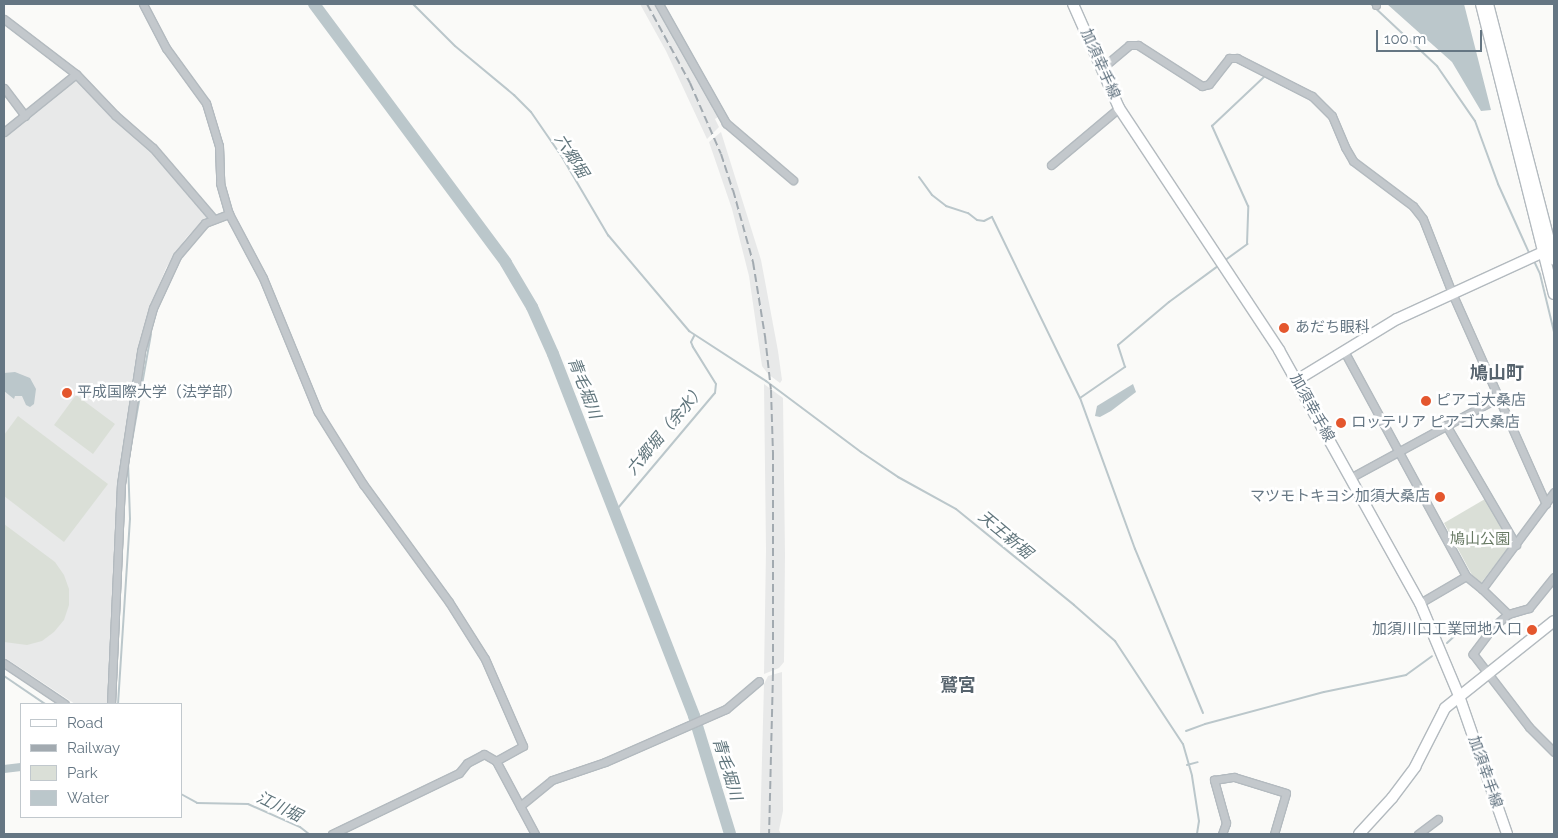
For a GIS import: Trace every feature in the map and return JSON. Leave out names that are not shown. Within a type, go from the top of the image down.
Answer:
[{"type":"street","points":[[143,4],[166,48],[206,103],[219,146],[220,182],[229,214],[263,278],[318,412],[363,484],[450,602],[485,659],[523,746],[496,761]]},
{"type":"street","points":[[659,4],[726,123],[793,180]]},
{"type":"street","name":"加須幸手線","points":[[1073,4],[1119,108],[1297,380],[1420,603],[1459,696],[1507,834]]},
{"type":"street","points":[[1481,4],[1554,260]]},
{"type":"street","points":[[1488,4],[1550,249],[1554,294]]},
{"type":"street","points":[[4,19],[76,74],[115,115],[153,148],[214,218]]},
{"type":"street","points":[[1102,68],[1129,46],[1138,45],[1202,86],[1209,84],[1229,58],[1237,58],[1312,96],[1332,116],[1353,161],[1412,206],[1423,219],[1452,293],[1546,504]]},
{"type":"street","points":[[4,132],[76,74]]},
{"type":"street","points":[[4,88],[25,116]]},
{"type":"street","points":[[1051,165],[1119,108]]},
{"type":"street","points":[[111,703],[121,484],[141,351],[153,308],[169,270],[186,243],[204,223],[229,214]]},
{"type":"street","points":[[1297,380],[1397,319],[1550,249]]},
{"type":"street","points":[[1344,351],[1466,576],[1508,614]]},
{"type":"street","points":[[1350,478],[1499,397]]},
{"type":"street","points":[[1446,425],[1516,545]]},
{"type":"street","points":[[1482,589],[1554,492]]},
{"type":"street","points":[[1420,603],[1466,576]]},
{"type":"street","points":[[1554,577],[1529,608],[1508,614],[1493,627],[1473,654],[1486,674],[1530,727],[1554,752]]},
{"type":"street","points":[[1359,834],[1392,798],[1415,767],[1440,716],[1459,696],[1554,621]]},
{"type":"street","points":[[4,663],[64,703]]},
{"type":"street","points":[[520,806],[552,780],[605,762],[683,726],[730,707],[759,681]]},
{"type":"street","points":[[332,834],[459,773],[467,763],[484,754],[496,761],[535,834]]},
{"type":"street","points":[[1222,834],[1226,824],[1214,780],[1234,777],[1286,793],[1274,834]]},
{"type":"street","points":[[1418,834],[1438,819]]},
{"type":"shaded area","points":[[640,4],[657,4],[718,117],[715,119],[719,127],[707,139],[666,51]]},
{"type":"shaded area","name":"平成国際大学（法学部）","points":[[76,77],[148,147],[208,216],[186,238],[166,268],[150,308],[138,349],[117,490],[108,703],[73,703],[4,657],[4,136]]},
{"type":"shaded area","points":[[721,132],[761,260],[778,351],[782,380],[780,383],[768,374],[762,366],[749,276],[732,209],[709,142]]},
{"type":"shaded area","points":[[764,384],[783,398],[785,554],[784,662],[779,668],[764,674],[766,550]]},
{"type":"shaded area","points":[[782,672],[783,811],[779,830],[781,834],[760,834],[764,684],[768,676]]},
{"type":"green space","points":[[76,395],[115,424],[93,454],[54,425]]},
{"type":"green space","points":[[18,416],[108,484],[64,542],[4,496],[4,435]]},
{"type":"green space","name":"鳩山公園","points":[[1485,499],[1509,541],[1509,547],[1481,583],[1472,575],[1444,523]]},
{"type":"green space","points":[[4,524],[55,562],[64,575],[69,589],[69,605],[64,620],[54,632],[42,641],[27,645],[4,642]]},
{"type":"water","points":[[1387,4],[1464,4],[1491,110],[1481,111],[1452,62]]},
{"type":"water","points":[[15,372],[30,378],[36,389],[34,404],[30,407],[26,405],[22,396],[15,396],[14,399],[4,391],[4,373]]},
{"type":"water","points":[[1133,384],[1136,392],[1111,411],[1100,417],[1095,416],[1097,406]]},
{"type":"waterway","name":"青毛堀川","points":[[314,4],[506,263],[532,307],[553,354],[694,716],[730,834]]},
{"type":"waterway","name":"天王新堀","points":[[413,4],[455,46],[514,95],[531,112],[562,157],[608,235],[689,331],[766,381],[861,452],[898,477],[956,509],[1074,605],[1115,641],[1183,744],[1192,776],[1199,821],[1197,834]]},
{"type":"waterway","points":[[1371,4],[1437,66],[1475,121],[1498,184],[1530,255]]},
{"type":"waterway","points":[[1224,261],[1247,244],[1248,206],[1212,126],[1264,77]]},
{"type":"waterway","points":[[919,177],[932,195],[946,206],[968,213],[977,220],[984,221],[992,217],[1080,398]]},
{"type":"waterway","points":[[1534,261],[1540,274],[1554,332]]},
{"type":"waterway","points":[[1203,713],[1135,549],[1080,398],[1125,367],[1118,345],[1169,302],[1218,266]]},
{"type":"waterway","points":[[118,703],[130,519],[128,463],[151,334]]},
{"type":"waterway","name":"六郷堀（余水）","points":[[613,510],[618,508],[715,393],[716,384],[691,342],[694,336]]},
{"type":"waterway","points":[[1447,643],[1463,628]]},
{"type":"waterway","points":[[1186,731],[1205,724],[1324,692],[1406,675],[1432,656]]},
{"type":"waterway","name":"江川堀","points":[[4,676],[44,703]]},
{"type":"waterway","name":"天王新堀","points":[[1187,765],[1198,762]]},
{"type":"waterway","points":[[4,769],[20,767]]},
{"type":"waterway","name":"江川堀","points":[[182,795],[197,803],[248,804],[300,827],[309,834]]},
{"type":"railway","points":[[647,4],[690,83],[721,154],[753,262],[765,336],[771,390],[773,452],[773,673],[769,834]]},
{"type":"place","name":"あだち眼科","points":[[1284,328]]},
{"type":"place","name":"平成国際大学（法学部）","points":[[67,393]]},
{"type":"place","name":"ピアゴ大桑店","points":[[1426,401]]},
{"type":"place","name":"ロッテリア ピアゴ大桑店","points":[[1341,423]]},
{"type":"place","name":"マツモトキヨシ加須大桑店","points":[[1440,497]]},
{"type":"place","name":"加須川口工業団地入口","points":[[1532,630]]},
{"type":"district","name":"鳩山町","points":[[1497,373]]},
{"type":"district","name":"鷲宮","points":[[958,685]]},
{"type":"water label","name":"六郷堀","points":[[571,156]]}]
